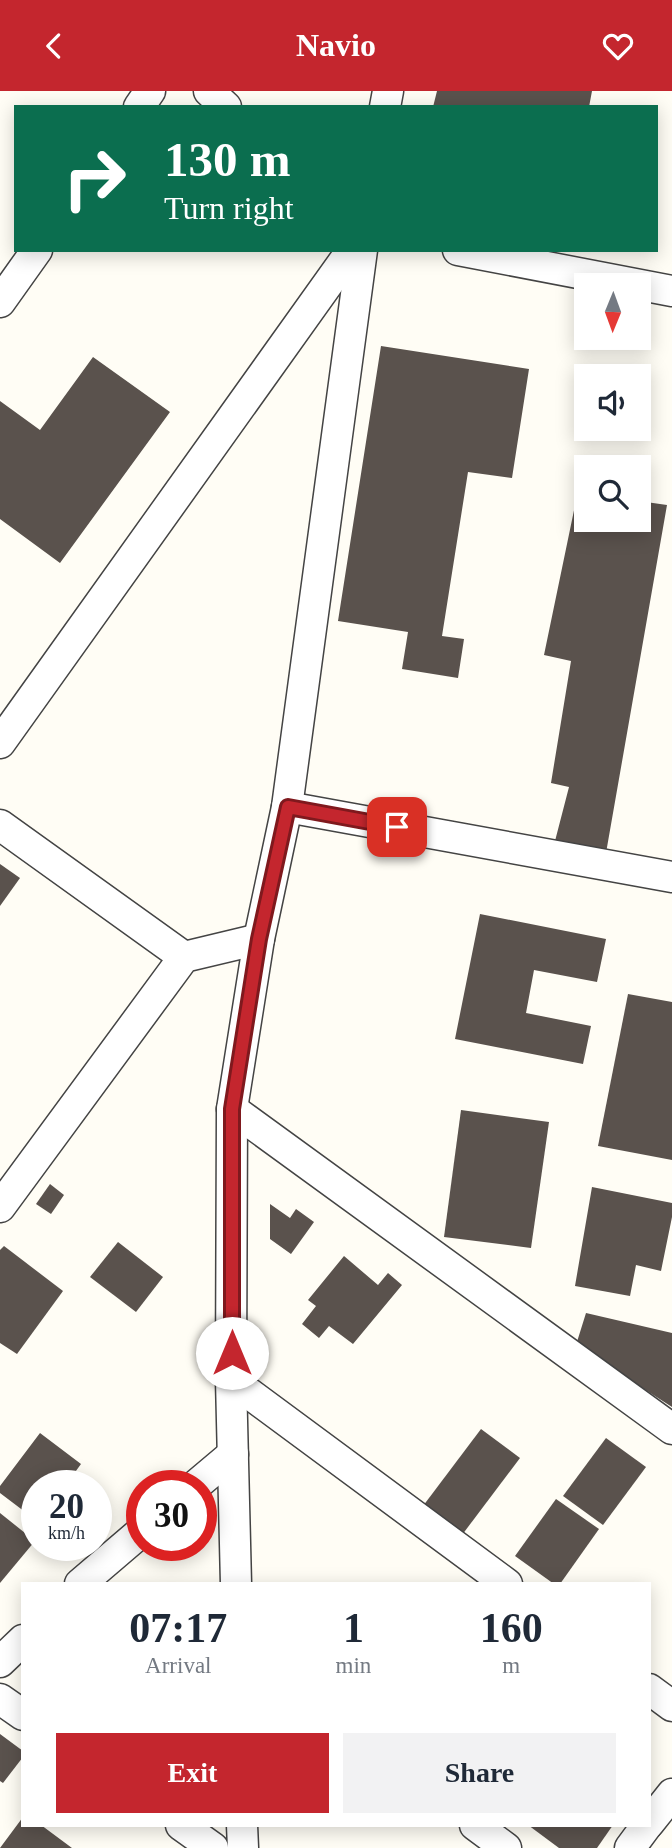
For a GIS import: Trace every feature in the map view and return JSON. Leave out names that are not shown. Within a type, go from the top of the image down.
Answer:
[{"type":"street","points":[[209,91],[224,105]]},
{"type":"street","points":[[0,302],[36,252]]},
{"type":"street","points":[[0,743],[351,252]]},
{"type":"street","points":[[236,1582],[231,1380],[232,1109],[259,939],[288,807],[362,252]]},
{"type":"street","points":[[468,252],[672,291]]},
{"type":"street","points":[[288,807],[672,877]]},
{"type":"street","points":[[0,825],[184,957]]},
{"type":"street","points":[[0,1207],[184,957],[259,939]]},
{"type":"street","points":[[232,1109],[672,1429]]},
{"type":"street","points":[[231,1380],[504,1582]]},
{"type":"street","points":[[214,1470],[233,1454]]},
{"type":"street","points":[[82,1582],[126,1545]]},
{"type":"street","points":[[0,1662],[21,1642]]},
{"type":"street","points":[[651,1690],[672,1706]]},
{"type":"street","points":[[0,1699],[21,1714]]},
{"type":"street","points":[[651,1820],[672,1794]]},
{"type":"street","points":[[184,1827],[213,1848]]},
{"type":"street","points":[[242,1827],[243,1848]]},
{"type":"street","points":[[478,1827],[506,1848]]},
{"type":"street","points":[[630,1848],[646,1827]]},
{"type":"building","points":[[437,91],[592,91],[589,105],[434,105]]},
{"type":"building","points":[[381,346],[529,369],[512,478],[468,472],[442,636],[464,639],[458,678],[402,669],[408,632],[338,621]]},
{"type":"building","points":[[93,357],[170,412],[60,563],[0,519],[0,401],[40,430]]},
{"type":"building","points":[[651,503],[667,505],[606,853],[555,841],[569,787],[551,783],[571,661],[544,655],[574,510],[574,532],[651,532]]},
{"type":"building","points":[[0,864],[20,878],[0,906]]},
{"type":"building","points":[[480,914],[606,939],[597,982],[534,970],[526,1013],[591,1026],[583,1064],[455,1039]]},
{"type":"building","points":[[628,994],[672,1002],[672,1160],[598,1146]]},
{"type":"building","points":[[461,1110],[549,1122],[531,1248],[444,1237]]},
{"type":"building","points":[[50,1184],[64,1195],[51,1214],[36,1204]]},
{"type":"building","points":[[592,1187],[672,1203],[672,1217],[661,1271],[636,1265],[630,1296],[575,1286]]},
{"type":"building","points":[[270,1204],[290,1218],[296,1209],[314,1222],[291,1254],[270,1239]]},
{"type":"building","points":[[118,1242],[163,1277],[136,1312],[90,1277]]},
{"type":"building","points":[[4,1246],[63,1291],[17,1354],[0,1343],[0,1250]]},
{"type":"building","points":[[344,1256],[378,1285],[388,1273],[402,1285],[353,1344],[329,1326],[319,1338],[302,1324],[316,1306],[308,1300]]},
{"type":"building","points":[[586,1313],[672,1333],[672,1407],[576,1345]]},
{"type":"building","points":[[481,1429],[520,1458],[462,1535],[423,1506]]},
{"type":"building","points":[[40,1433],[81,1464],[77,1470],[21,1470],[21,1509],[0,1493],[0,1486]]},
{"type":"building","points":[[606,1438],[646,1467],[603,1525],[563,1496]]},
{"type":"building","points":[[556,1499],[599,1529],[561,1582],[551,1582],[515,1556]]},
{"type":"building","points":[[0,1513],[21,1530],[21,1558],[0,1583]]},
{"type":"building","points":[[0,1734],[21,1750],[21,1760],[3,1783],[0,1781]]},
{"type":"building","points":[[21,1820],[21,1827],[44,1827],[72,1848],[0,1848]]},
{"type":"building","points":[[531,1827],[612,1827],[597,1848],[559,1848]]},
{"type":"route","points":[[232,1353],[232,1109],[259,939],[288,807],[397,827]]}]
